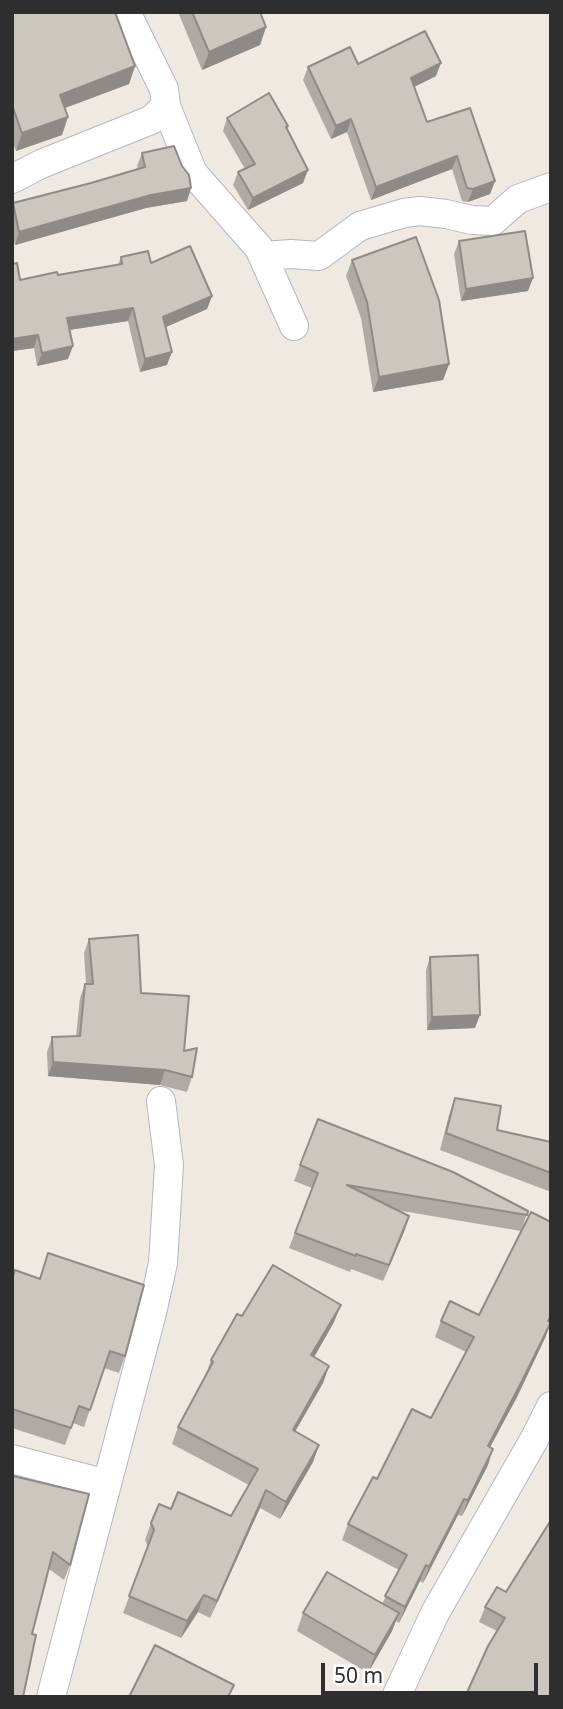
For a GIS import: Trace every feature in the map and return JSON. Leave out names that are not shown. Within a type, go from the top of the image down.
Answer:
[{"type":"street","points":[[126,12],[164,89],[166,106],[194,173],[264,256],[294,326]]},
{"type":"street","points":[[12,180],[41,164],[151,120],[166,106]]},
{"type":"street","points":[[264,256],[291,254],[319,257],[360,226],[404,213],[433,212],[472,220],[493,221],[518,199],[551,187]]},
{"type":"street","points":[[51,1697],[163,1263],[169,1164],[161,1101]]},
{"type":"street","points":[[396,1697],[435,1613],[543,1442],[551,1406]]},
{"type":"street","points":[[12,1458],[107,1484]]},
{"type":"building","points":[[12,12],[115,12],[135,66],[60,95],[68,117],[22,133],[12,105]]},
{"type":"building","points":[[192,12],[260,12],[266,27],[209,52]]},
{"type":"building","points":[[425,31],[441,63],[411,78],[427,122],[470,108],[495,181],[473,189],[467,188],[457,156],[376,187],[351,119],[336,126],[308,67],[350,47],[358,64]]},
{"type":"building","points":[[269,93],[308,170],[253,198],[238,172],[255,164],[227,118]]},
{"type":"building","points":[[174,146],[189,175],[191,188],[151,195],[19,232],[13,203],[145,167],[142,153]]},
{"type":"building","points":[[525,231],[533,278],[466,289],[459,241]]},
{"type":"building","points":[[416,237],[439,300],[449,364],[379,377],[367,302],[352,260]]},
{"type":"building","points":[[190,246],[212,296],[163,317],[172,352],[145,359],[133,308],[67,318],[73,346],[42,353],[38,335],[12,339],[12,264],[17,263],[20,280],[57,272],[58,275],[122,264],[121,257],[148,251],[151,263]]},
{"type":"building","points":[[138,935],[141,993],[189,996],[184,1051],[197,1048],[192,1077],[165,1070],[53,1062],[52,1037],[80,1036],[85,984],[93,984],[89,939]]},
{"type":"building","points":[[478,955],[480,1015],[432,1017],[430,957]]},
{"type":"building","points":[[455,1098],[501,1106],[497,1130],[551,1142],[551,1173],[446,1133]]},
{"type":"building","points":[[318,1119],[453,1172],[528,1211],[527,1215],[347,1185],[409,1216],[389,1265],[356,1256],[295,1233],[318,1173],[300,1165]]},
{"type":"building","points":[[531,1212],[551,1222],[551,1316],[548,1321],[551,1322],[488,1446],[493,1449],[468,1500],[464,1499],[405,1607],[385,1596],[407,1555],[348,1524],[373,1477],[377,1479],[412,1409],[431,1418],[474,1337],[441,1321],[450,1301],[479,1315]]},
{"type":"building","points":[[48,1253],[144,1285],[125,1356],[110,1351],[90,1410],[79,1406],[71,1428],[12,1409],[12,1279],[15,1270],[40,1279]]},
{"type":"building","points":[[273,1265],[341,1305],[311,1355],[329,1366],[293,1430],[319,1445],[286,1502],[266,1490],[217,1601],[204,1595],[187,1621],[129,1596],[154,1530],[151,1523],[159,1504],[171,1509],[178,1492],[231,1516],[258,1469],[178,1427],[237,1314],[242,1316]]},
{"type":"building","points":[[13,1476],[89,1494],[70,1565],[53,1552],[32,1634],[36,1635],[23,1697],[12,1697]]},
{"type":"building","points":[[551,1520],[551,1697],[465,1697],[488,1646],[505,1618],[485,1607],[497,1587],[506,1592]]},
{"type":"building","points":[[327,1572],[399,1613],[375,1655],[303,1613]]},
{"type":"building","points":[[155,1645],[234,1685],[228,1697],[129,1697]]}]
